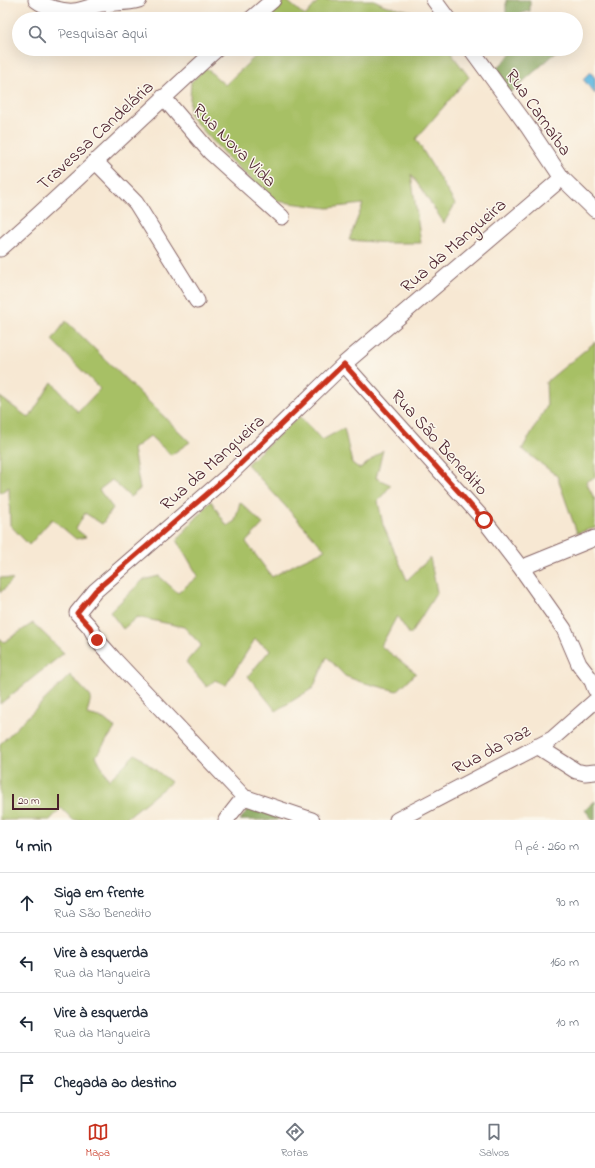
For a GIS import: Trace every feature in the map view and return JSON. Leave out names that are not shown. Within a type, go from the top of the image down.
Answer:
[{"type":"street","points":[[36,0],[40,3],[60,10],[74,11],[102,4],[131,3],[139,0]]},
{"type":"street","points":[[259,12],[273,0]]},
{"type":"street","points":[[434,0],[443,12]]},
{"type":"street","name":"Travessa Candelária","points":[[0,249],[30,223],[209,56]]},
{"type":"street","name":"Rua Carnaíba","points":[[475,56],[528,127],[562,178],[595,210]]},
{"type":"street","name":"Rua Nova Vida","points":[[164,97],[210,152],[282,217]]},
{"type":"street","points":[[95,161],[136,203],[197,301]]},
{"type":"street","name":"Rua da Mangueira","points":[[244,796],[113,658],[97,640],[90,627],[77,613],[95,591],[230,474],[344,364],[562,178]]},
{"type":"street","name":"Rua São Benedito","points":[[344,364],[484,520],[521,568],[564,629],[579,664],[592,681],[595,688]]},
{"type":"street","points":[[521,568],[595,538]]},
{"type":"street","name":"Rua da Paz","points":[[397,820],[552,739],[595,700]]},
{"type":"street","points":[[537,746],[576,771],[585,773],[595,772]]},
{"type":"street","points":[[226,820],[244,796],[312,820]]},
{"type":"green space","points":[[286,0],[300,12],[272,12]]},
{"type":"green space","points":[[319,0],[374,0],[384,5],[414,12],[308,12]]},
{"type":"green space","points":[[506,0],[530,0],[530,11],[506,12]]},
{"type":"green space","points":[[256,56],[453,56],[469,77],[416,139],[455,204],[444,223],[411,174],[421,243],[387,243],[349,240],[363,204],[328,208],[275,201],[230,160],[189,115],[191,82],[206,68],[225,85]]},
{"type":"green space","points":[[510,56],[552,56],[508,95],[493,72]]},
{"type":"green space","points":[[66,321],[190,442],[171,455],[150,436],[133,449],[140,489],[130,497],[112,480],[99,490],[113,508],[102,524],[85,513],[76,529],[86,537],[76,539],[52,519],[29,545],[10,525],[9,487],[0,493],[0,397],[29,418],[52,382],[78,412],[100,389],[52,340]]},
{"type":"green space","points":[[595,342],[595,477],[586,482],[595,500],[595,528],[577,533],[557,476],[522,449],[547,406],[546,382]]},
{"type":"green space","points":[[299,416],[322,440],[344,428],[352,463],[360,469],[383,450],[376,478],[391,485],[378,501],[383,525],[407,580],[430,558],[437,592],[410,635],[397,616],[381,646],[416,673],[397,691],[361,682],[345,676],[327,657],[313,688],[276,711],[248,676],[270,650],[255,639],[226,685],[215,680],[207,687],[186,662],[201,645],[184,627],[137,617],[123,629],[110,612],[143,580],[159,576],[178,593],[198,576],[177,540],[211,501],[227,526],[235,521],[240,502],[263,524],[246,542],[272,577],[325,550],[247,464]]},
{"type":"green space","points":[[0,577],[13,580],[0,593]]},
{"type":"green space","points":[[33,623],[64,653],[0,704],[0,638],[4,642]]},
{"type":"green space","points":[[70,675],[91,697],[87,715],[104,719],[115,728],[96,756],[109,780],[135,754],[171,782],[124,820],[73,820],[61,808],[50,820],[0,820],[0,744]]},
{"type":"green space","points":[[595,801],[595,820],[593,820],[585,810]]},
{"type":"green space","points":[[250,807],[280,815],[277,820],[240,820]]},
{"type":"water","points":[[590,72],[595,78],[595,94],[583,79]]},
{"type":"route","points":[[97,640],[90,627],[77,613],[95,591],[230,474],[344,364],[484,520]]}]
